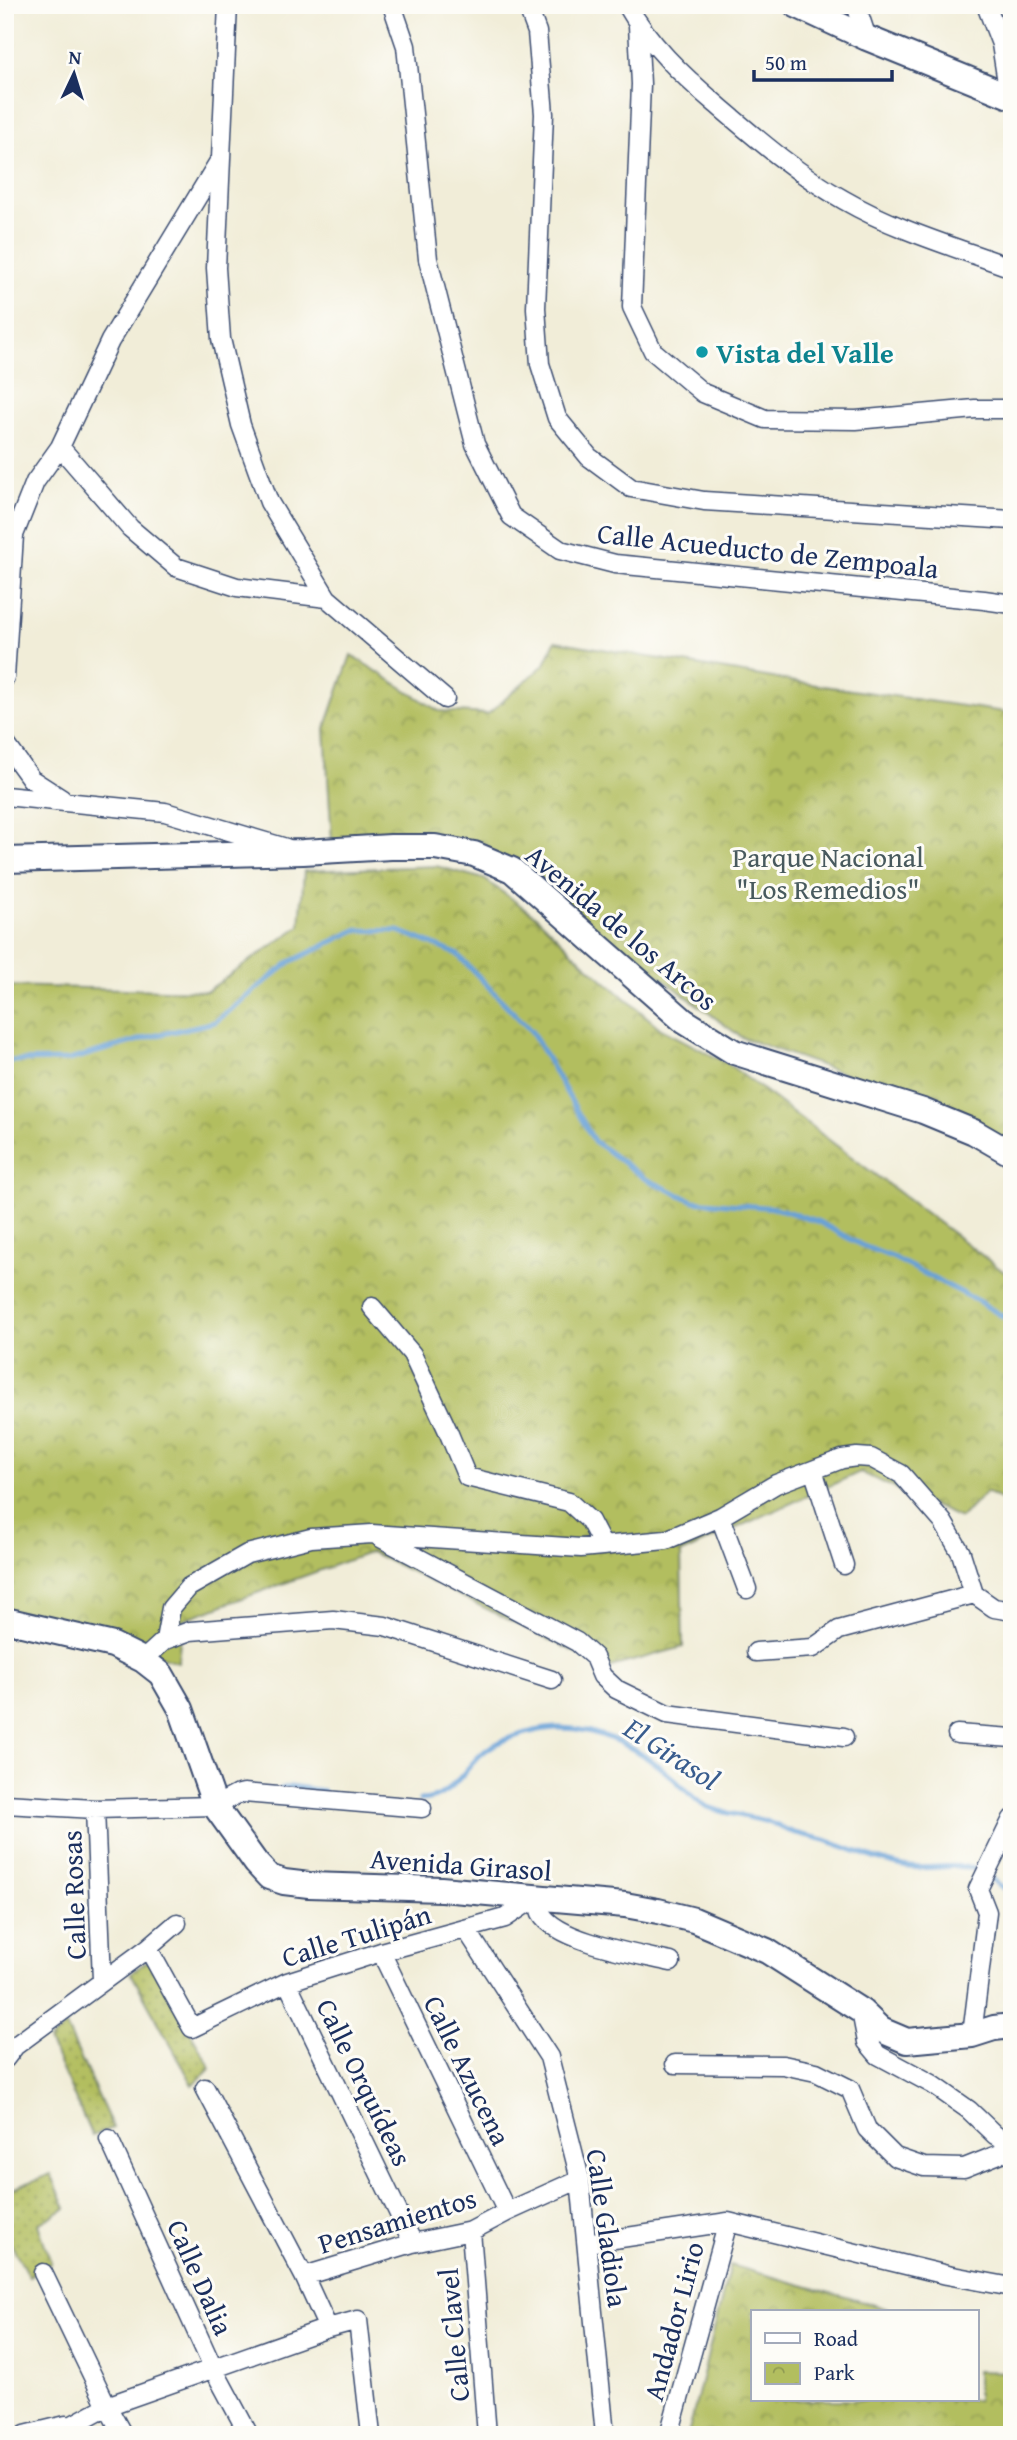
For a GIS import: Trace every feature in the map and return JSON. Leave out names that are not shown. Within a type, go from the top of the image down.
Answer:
[{"type":"street","points":[[228,5],[216,268],[221,339],[238,412],[269,502],[327,598],[445,699]]},
{"type":"street","name":"Calle Acueducto de Zempoala","points":[[392,5],[406,46],[428,259],[475,444],[511,516],[560,550],[615,564],[1012,604]]},
{"type":"street","points":[[527,5],[537,32],[544,114],[537,308],[540,364],[557,418],[589,457],[631,488],[704,501],[1012,520]]},
{"type":"street","points":[[627,5],[638,26],[683,76],[766,147],[843,200],[896,226],[1012,268]]},
{"type":"street","points":[[796,5],[867,38],[1010,96]]},
{"type":"street","points":[[856,5],[867,38]]},
{"type":"street","points":[[986,5],[1001,44],[1010,96]]},
{"type":"street","points":[[638,26],[641,84],[632,307],[653,351],[703,393],[765,419],[856,420],[975,409],[1012,409]]},
{"type":"street","points":[[5,677],[14,535],[36,482],[60,447],[110,341],[220,160]]},
{"type":"street","points":[[60,447],[130,528],[176,567],[237,587],[327,598]]},
{"type":"street","points":[[5,743],[32,779],[65,801]]},
{"type":"street","points":[[5,796],[165,813],[303,852]]},
{"type":"street","name":"Avenida de los Arcos","points":[[5,860],[391,847],[435,847],[474,854],[512,870],[684,1021],[734,1052],[923,1111],[974,1132],[1012,1154]]},
{"type":"street","points":[[372,1307],[412,1354],[467,1477],[569,1502],[590,1521],[603,1546]]},
{"type":"street","points":[[165,1640],[170,1608],[189,1587],[247,1554],[311,1538],[372,1534],[581,1548],[667,1540],[720,1517],[776,1484],[842,1459],[857,1457],[871,1458],[901,1474],[943,1522],[961,1553],[974,1594],[994,1608],[1012,1611]]},
{"type":"street","points":[[813,1470],[844,1565]]},
{"type":"street","points":[[720,1517],[747,1589]]},
{"type":"street","points":[[372,1534],[577,1642],[594,1657],[602,1676],[616,1689],[667,1714],[844,1737]]},
{"type":"street","points":[[756,1652],[813,1648],[839,1630],[974,1594]]},
{"type":"street","name":"Avenida Girasol","points":[[5,1620],[113,1645],[143,1660],[161,1674],[181,1709],[215,1806],[269,1877],[309,1885],[441,1889],[625,1905],[694,1920],[767,1951],[860,2011],[881,2030],[907,2041],[972,2035],[1012,2026]]},
{"type":"street","points":[[143,1660],[165,1640],[190,1631],[332,1620],[385,1626],[552,1680]]},
{"type":"street","points":[[957,1734],[1012,1738]]},
{"type":"street","points":[[5,1804],[95,1809],[215,1806],[244,1793],[422,1808]]},
{"type":"street","name":"Calle Rosas","points":[[95,1809],[102,1979]]},
{"type":"street","points":[[972,2035],[987,1912],[978,1889],[1012,1819]]},
{"type":"street","points":[[536,1897],[542,1915],[581,1940],[671,1962]]},
{"type":"street","name":"Calle Tulipán","points":[[148,1948],[192,2028],[287,1982],[381,1952],[505,1918],[536,1897]]},
{"type":"street","points":[[5,2059],[15,2046],[102,1979],[148,1948],[177,1923]]},
{"type":"street","name":"Calle Gladiola","points":[[466,1929],[549,2057],[580,2179],[605,2435]]},
{"type":"street","name":"Calle Azucena","points":[[381,1952],[507,2212]]},
{"type":"street","name":"Calle Orquídeas","points":[[287,1982],[413,2243]]},
{"type":"street","points":[[860,2011],[867,2042],[878,2055],[932,2084],[970,2110],[995,2135],[1012,2147]]},
{"type":"street","points":[[675,2064],[783,2065],[816,2072],[850,2089],[867,2129],[895,2157],[924,2167],[964,2168],[1012,2147]]},
{"type":"street","points":[[205,2088],[304,2276],[328,2328]]},
{"type":"street","name":"Calle Dalia","points":[[109,2139],[213,2368],[249,2435]]},
{"type":"street","name":"Pensamientos","points":[[304,2276],[413,2243],[471,2231],[580,2179]]},
{"type":"street","points":[[587,2243],[727,2222],[947,2275],[1012,2287]]},
{"type":"street","name":"Andador Lirio","points":[[669,2435],[727,2222]]},
{"type":"street","name":"Calle Clavel","points":[[471,2231],[487,2435]]},
{"type":"street","points":[[44,2273],[123,2435]]},
{"type":"street","points":[[54,2435],[107,2406],[328,2328],[358,2320],[371,2435]]},
{"type":"street","points":[[25,2435],[82,2421]]},
{"type":"green space","name":"Parque Nacional \"Los Remedios\"","points":[[555,641],[796,682],[1012,713],[1012,1153],[882,1087],[741,1037],[482,844],[332,842],[325,729],[351,655],[439,711],[488,714],[545,664]]},
{"type":"green space","points":[[436,866],[484,879],[537,917],[583,962],[661,1029],[727,1063],[1012,1278],[1012,1505],[986,1492],[960,1518],[860,1472],[681,1553],[683,1647],[607,1668],[371,1552],[182,1620],[178,1662],[84,1634],[5,1615],[5,986],[207,991],[300,926],[304,871]]},
{"type":"green space","points":[[149,1960],[211,2068],[193,2085],[131,1973]]},
{"type":"green space","points":[[66,2026],[113,2128],[92,2136],[49,2041]]},
{"type":"green space","points":[[51,2174],[66,2208],[38,2224],[51,2263],[29,2277],[5,2233],[5,2183],[12,2189]]},
{"type":"green space","points":[[730,2265],[889,2310],[751,2310],[751,2402],[978,2402],[978,2371],[1012,2372],[1012,2435],[688,2435]]},
{"type":"waterway","points":[[5,1061],[69,1060],[215,1022],[290,962],[356,930],[399,931],[457,954],[532,1032],[594,1141],[644,1178],[693,1201],[776,1208],[819,1222],[978,1301],[1012,1322]]},
{"type":"waterway","name":"El Girasol","points":[[420,1800],[442,1794],[495,1744],[539,1730],[571,1728],[604,1736],[634,1750],[662,1768],[697,1800],[713,1809],[768,1822],[899,1865],[917,1868],[973,1868],[985,1873],[1012,1893]]},
{"type":"waterway","name":"El Girasol","points":[[281,1789],[290,1786],[323,1791]]},
{"type":"place","name":"Vista del Valle","points":[[702,352]]}]
